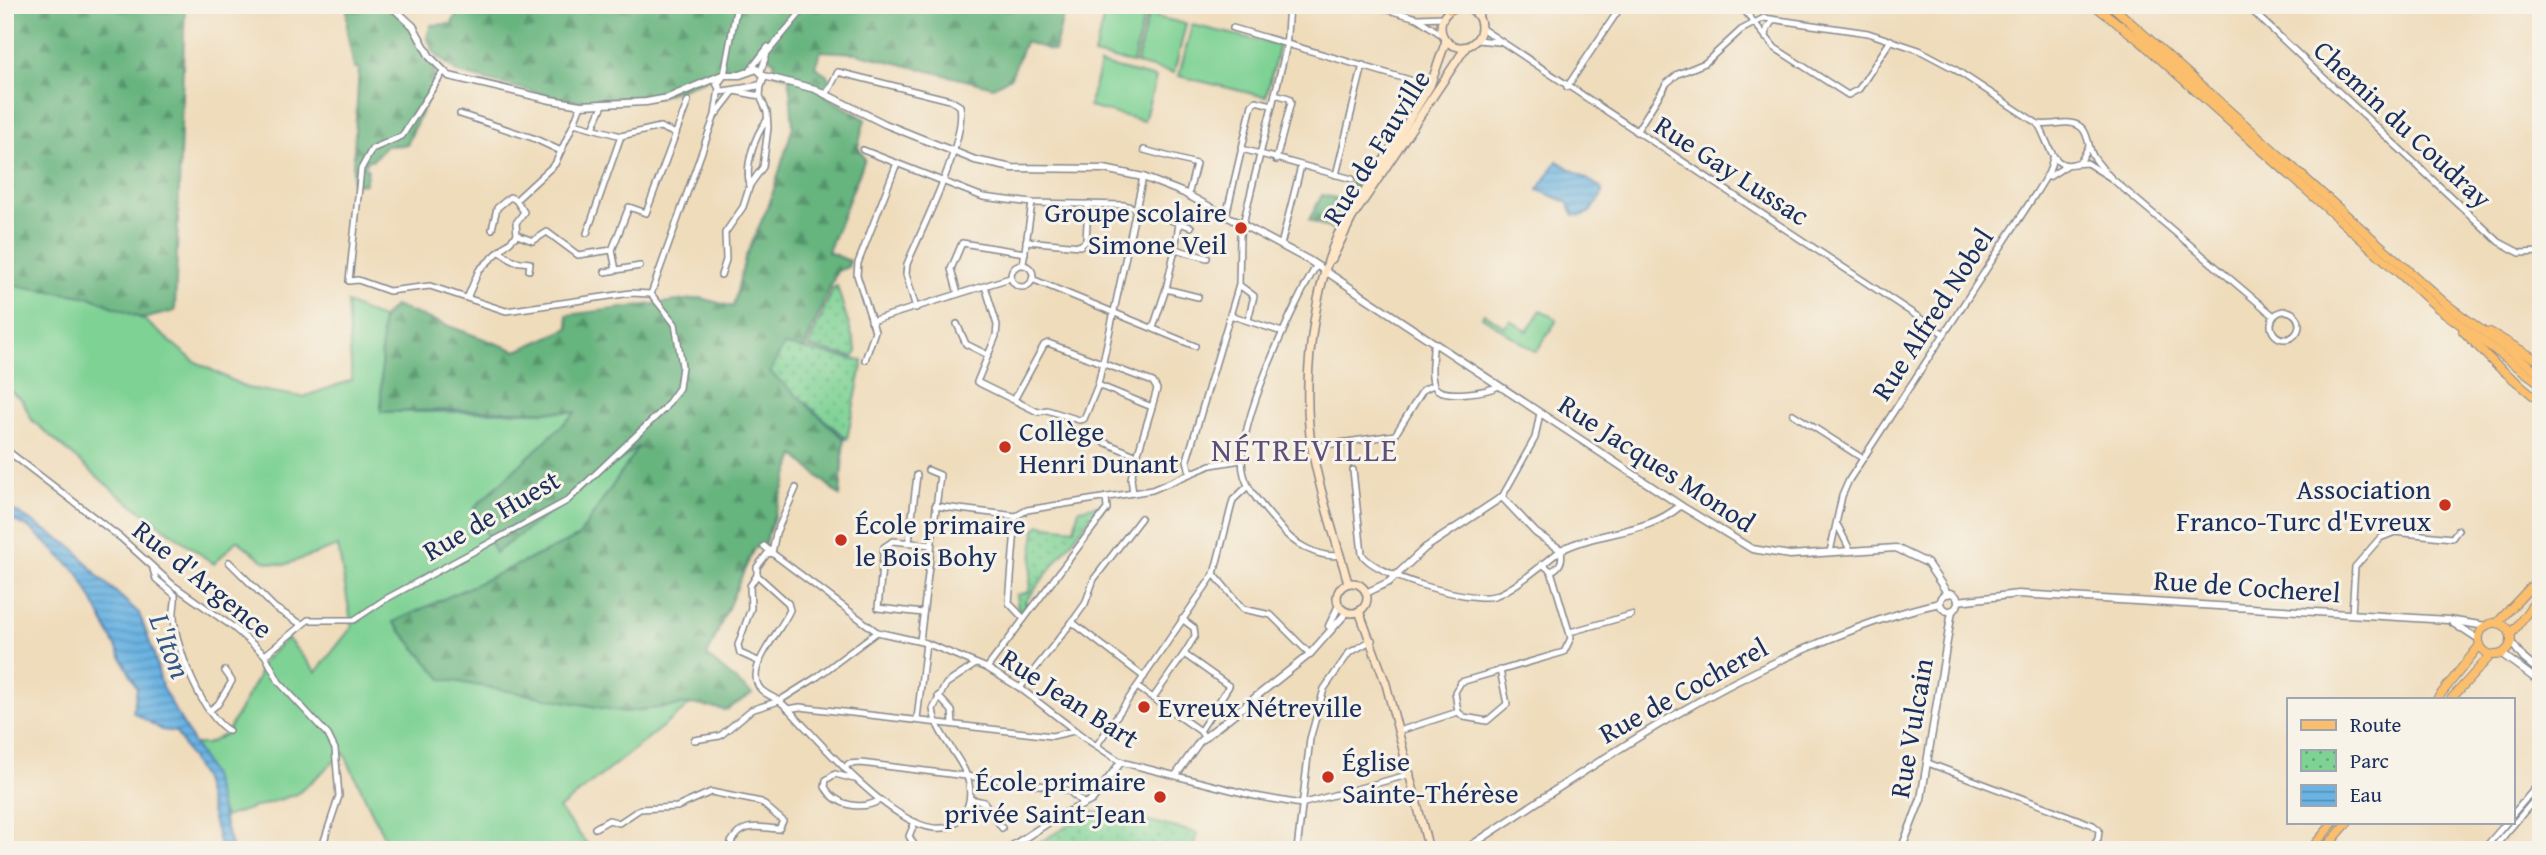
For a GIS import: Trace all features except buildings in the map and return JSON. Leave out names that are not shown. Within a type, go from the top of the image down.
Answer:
[{"type":"main road","points":[[1478,16],[1483,5]]},
{"type":"main road","points":[[2094,5],[2139,40],[2458,324],[2541,384]]},
{"type":"main road","points":[[2111,5],[2446,304],[2541,374]]},
{"type":"main road","points":[[1468,6],[1478,16],[1481,28],[1477,40],[1466,47],[1455,47],[1444,38],[1448,11],[1468,6]]},
{"type":"main road","name":"Rue de Fauville","points":[[1348,583],[1312,447],[1308,382],[1325,272],[1328,258],[1349,214],[1430,86],[1444,54],[1444,38]]},
{"type":"main road","name":"Rue de Fauville","points":[[1325,272],[1352,218],[1466,47]]},
{"type":"main road","points":[[2446,304],[2541,362]]},
{"type":"main road","points":[[2458,324],[2468,339],[2541,402]]},
{"type":"main road","points":[[2438,698],[2480,643],[2486,626],[2497,623],[2541,576]]},
{"type":"main road","points":[[1348,583],[1359,585],[1366,593],[1365,603],[1359,611],[1347,612],[1339,606],[1339,589],[1348,583]]},
{"type":"main road","points":[[2452,698],[2491,655],[2502,654],[2541,594]]},
{"type":"main road","points":[[1359,611],[1372,640],[1399,731],[1429,850]]},
{"type":"main road","points":[[2497,623],[2511,638]]},
{"type":"main road","points":[[2480,643],[2491,655]]},
{"type":"main road","points":[[2310,850],[2332,824]]},
{"type":"main road","points":[[2324,850],[2346,824]]},
{"type":"street","points":[[390,5],[413,26],[430,57],[443,72],[459,79],[581,106],[668,98],[724,75],[740,75],[751,69],[807,5]]},
{"type":"street","points":[[443,72],[402,136],[380,143],[367,155],[357,179],[349,281],[358,280],[389,291],[430,286],[468,296],[506,311],[631,293],[650,294],[715,116],[719,78],[724,75],[737,5]]},
{"type":"street","points":[[1190,473],[1187,460],[1239,285],[1242,228],[1287,42],[1289,5]]},
{"type":"street","points":[[1371,5],[1417,18],[1444,38]]},
{"type":"street","points":[[1567,87],[1622,5]]},
{"type":"street","points":[[1740,5],[1775,48],[1847,95],[1858,89],[1891,40]]},
{"type":"street","name":"Chemin du Coudray","points":[[2246,5],[2499,242],[2520,253],[2541,252]]},
{"type":"street","points":[[1417,18],[1448,11]]},
{"type":"street","points":[[1766,38],[1767,29],[1773,20]]},
{"type":"street","points":[[1636,132],[1667,83],[1678,74],[1705,63],[1754,21],[1773,20],[1850,29],[1891,40],[1953,68],[2038,124],[2053,158],[2072,164],[2087,163],[2111,178],[2274,316]]},
{"type":"street","points":[[1233,28],[1430,86]]},
{"type":"street","name":"Rue Gay Lussac","points":[[1481,28],[1498,42],[1944,334]]},
{"type":"street","points":[[721,275],[726,260],[725,233],[743,207],[750,185],[763,167],[768,137],[767,112],[760,96],[762,73],[767,53],[783,33]]},
{"type":"street","name":"Rue Gay Lussac","points":[[1477,40],[1498,42]]},
{"type":"street","points":[[1336,175],[1363,65]]},
{"type":"street","name":"Rue Jacques Monod","points":[[751,69],[804,85],[885,124],[953,152],[1012,168],[1104,169],[1143,177],[1188,196],[1226,216],[1242,228],[1317,266],[1680,506],[1752,549],[1790,555],[1876,547],[1906,551],[1927,563],[1948,594]]},
{"type":"street","points":[[827,95],[838,72],[950,100],[960,106],[962,116],[953,152],[907,264],[906,274],[916,308]]},
{"type":"street","points":[[697,87],[714,85],[726,92],[760,96]]},
{"type":"street","points":[[715,116],[741,86],[761,85]]},
{"type":"street","points":[[1275,94],[1289,98],[1291,102],[1276,160]]},
{"type":"street","points":[[616,270],[612,250],[629,207],[646,213],[688,102]]},
{"type":"street","points":[[1226,216],[1254,103],[1272,105]]},
{"type":"street","points":[[593,128],[603,105]]},
{"type":"street","points":[[516,201],[555,164],[581,106]]},
{"type":"street","points":[[460,114],[533,138],[561,151]]},
{"type":"street","points":[[750,185],[748,164],[757,135],[766,120]]},
{"type":"street","points":[[2047,142],[2052,131],[2059,125],[2066,122],[2080,126],[2088,136],[2092,155],[2111,178]]},
{"type":"street","points":[[575,123],[621,136],[660,127],[676,134]]},
{"type":"street","points":[[2038,124],[2059,125]]},
{"type":"street","points":[[587,233],[621,136]]},
{"type":"street","points":[[2072,164],[2084,158],[2090,146]]},
{"type":"street","points":[[1242,149],[1352,179]]},
{"type":"street","points":[[863,150],[983,197],[1032,203],[1136,207],[1191,227]]},
{"type":"street","points":[[1144,150],[1196,164],[1188,196]]},
{"type":"street","name":"Rue Alfred Nobel","points":[[2036,194],[2053,158]]},
{"type":"street","points":[[864,360],[875,336],[857,275],[858,263],[897,163]]},
{"type":"street","name":"Rue Alfred Nobel","points":[[1830,552],[1838,526],[1842,496],[1863,458],[2036,194],[2055,170],[2072,164]]},
{"type":"street","points":[[1281,246],[1301,166]]},
{"type":"street","points":[[985,286],[997,325],[976,382],[1038,412],[1047,410],[1079,420],[1084,419],[1098,385],[1143,177]]},
{"type":"street","points":[[492,229],[497,208],[510,197],[524,212],[516,223],[517,234]]},
{"type":"street","points":[[1023,264],[1032,203]]},
{"type":"street","points":[[1026,241],[1080,246],[1086,241],[1088,204]]},
{"type":"street","points":[[1153,328],[1166,289],[1179,224]]},
{"type":"street","points":[[517,234],[533,241],[547,232],[578,255],[612,250]]},
{"type":"street","points":[[468,296],[479,270],[517,234]]},
{"type":"street","points":[[958,295],[951,270],[962,243],[1025,253]]},
{"type":"street","points":[[1175,249],[1207,258]]},
{"type":"street","points":[[499,251],[513,261],[530,263],[529,270]]},
{"type":"street","points":[[1010,278],[1013,268],[1023,264]]},
{"type":"street","points":[[1010,278],[1021,287],[1028,285],[1032,279],[1031,270],[1023,264]]},
{"type":"street","points":[[605,272],[640,266]]},
{"type":"street","points":[[1317,266],[1282,332],[1257,396],[1241,460],[1248,486],[1288,538],[1329,556],[1340,555]]},
{"type":"street","points":[[871,321],[1010,278]]},
{"type":"street","points":[[1032,279],[1195,346]]},
{"type":"street","points":[[1239,285],[1251,291],[1254,296],[1248,320]]},
{"type":"street","points":[[1166,289],[1198,297]]},
{"type":"street","name":"Rue de Huest","points":[[301,624],[319,619],[354,620],[384,600],[567,501],[664,409],[679,388],[680,344],[675,324],[650,294]]},
{"type":"street","points":[[2286,310],[2295,314],[2300,322],[2296,335],[2283,339],[2275,335],[2271,324],[2274,316],[2286,310]]},
{"type":"street","points":[[1230,315],[1282,332]]},
{"type":"street","points":[[957,324],[966,344],[988,355]]},
{"type":"street","points":[[1014,400],[1044,345],[1048,343],[1102,361],[1156,384],[1131,478],[1133,493]]},
{"type":"street","points":[[1436,344],[1433,348],[1433,384],[1443,393],[1476,392],[1499,386]]},
{"type":"street","points":[[1312,447],[1395,435],[1423,390],[1433,384]]},
{"type":"street","points":[[1098,385],[1152,407]]},
{"type":"street","points":[[1366,593],[1397,575],[1425,548],[1502,497],[1535,438],[1540,413]]},
{"type":"street","points":[[1793,414],[1863,458]]},
{"type":"street","points":[[1104,442],[1137,456]]},
{"type":"street","name":"Rue d'Argence","points":[[5,450],[121,538],[153,569],[265,655],[279,682],[328,735],[335,748],[339,796],[321,850]]},
{"type":"street","points":[[935,506],[1016,516],[1027,510],[1152,490],[1211,465],[1241,460]]},
{"type":"street","points":[[917,719],[923,613],[940,475],[928,470]]},
{"type":"street","points":[[1353,470],[1364,560],[1440,590],[1485,597],[1500,593],[1561,550],[1586,539],[1643,527],[1680,506]]},
{"type":"street","points":[[909,542],[917,475]]},
{"type":"street","points":[[1097,746],[1214,574],[1233,500],[1248,486]]},
{"type":"street","points":[[772,553],[776,533],[796,488]]},
{"type":"street","points":[[1502,497],[1536,533],[1561,550]]},
{"type":"street","points":[[987,668],[1107,509],[1106,498]]},
{"type":"street","points":[[1016,516],[1009,603],[1024,620]]},
{"type":"street","points":[[1020,688],[1085,604],[1094,579],[1141,518]]},
{"type":"street","points":[[1838,526],[1850,550]]},
{"type":"street","points":[[2352,614],[2355,567],[2381,538],[2395,532],[2452,538],[2458,530]]},
{"type":"street","points":[[923,613],[884,610],[877,605],[885,544],[909,542],[931,545]]},
{"type":"street","points":[[694,740],[720,736],[751,710],[779,701],[863,645],[877,632],[764,546]]},
{"type":"street","points":[[1551,571],[1562,560],[1561,550]]},
{"type":"street","points":[[760,662],[738,650],[751,608],[750,586],[757,575],[757,567],[767,554],[772,553]]},
{"type":"street","points":[[229,562],[275,608],[301,624],[265,655]]},
{"type":"street","points":[[1500,670],[1507,704],[1487,721],[1464,717],[1458,712],[1456,687],[1461,682],[1500,670],[1564,652],[1571,642],[1551,571],[1542,564]]},
{"type":"street","points":[[153,569],[156,579],[174,595],[174,622],[190,674],[221,727],[229,731]]},
{"type":"street","points":[[1214,574],[1243,610],[1271,615],[1310,654]]},
{"type":"street","points":[[757,575],[788,603],[790,610],[760,662],[756,675],[762,692],[788,709],[845,769],[880,800],[923,826],[945,828],[959,818],[970,799],[967,775],[935,721],[933,709],[937,695],[953,677],[976,664]]},
{"type":"street","points":[[1948,594],[1953,594],[1958,601],[1952,611],[1945,610],[1940,603],[1948,594]]},
{"type":"street","name":"Rue de Cocherel","points":[[1958,601],[2018,594],[2448,620],[2486,626]]},
{"type":"street","name":"Rue de Cocherel","points":[[1464,850],[1650,729],[1733,680],[1875,621],[1940,603]]},
{"type":"street","points":[[1315,648],[1339,606]]},
{"type":"street","name":"Rue Vulcain","points":[[1901,850],[1916,816],[1928,763],[1952,611]]},
{"type":"street","points":[[1175,775],[1205,738],[1310,654],[1347,612]]},
{"type":"street","points":[[1570,632],[1631,615]]},
{"type":"street","points":[[1153,698],[1195,636],[1194,628],[1182,619]]},
{"type":"street","name":"Rue de Cocherel","points":[[2448,620],[2480,643]]},
{"type":"street","points":[[1072,622],[1144,677]]},
{"type":"street","name":"Rue Jean Bart","points":[[877,632],[923,642],[987,668],[1020,688],[1074,731],[1121,762],[1247,794],[1301,804],[1410,774]]},
{"type":"street","points":[[2511,638],[2524,659],[2541,673]]},
{"type":"street","points":[[1297,850],[1310,739],[1324,689],[1349,653],[1372,640]]},
{"type":"street","points":[[1184,654],[1229,686],[1200,730]]},
{"type":"street","points":[[2502,654],[2541,683]]},
{"type":"street","points":[[210,710],[218,704],[232,681],[225,671]]},
{"type":"street","points":[[1137,687],[1200,730],[1205,738]]},
{"type":"street","points":[[937,695],[952,711],[953,724]]},
{"type":"street","points":[[788,709],[800,707],[1052,736],[1074,731]]},
{"type":"street","points":[[1399,731],[1458,712]]},
{"type":"street","points":[[1006,850],[1054,819],[1097,797],[1121,762]]},
{"type":"street","points":[[845,769],[848,764],[861,763],[1055,787],[1069,791],[1084,804]]},
{"type":"street","points":[[1928,763],[2093,825],[2099,830],[2098,839],[2091,850]]},
{"type":"street","points":[[857,780],[835,774],[826,780],[825,787],[834,798],[851,806],[872,805],[880,800]]},
{"type":"street","points":[[2514,813],[2541,782]]},
{"type":"street","points":[[595,828],[609,820],[619,823],[640,809],[683,805],[711,792],[761,802],[783,821],[779,829],[760,825],[744,829],[731,842],[734,850]]},
{"type":"street","points":[[2492,850],[2541,792]]},
{"type":"street","points":[[970,799],[984,802],[1002,828]]},
{"type":"street","points":[[915,822],[909,836],[917,850]]},
{"type":"street","points":[[2483,850],[2505,824]]},
{"type":"street","points":[[758,850],[777,850]]},
{"type":"green space","points":[[5,5],[185,5],[175,311],[143,319],[90,297],[5,284]]},
{"type":"green space","points":[[347,5],[386,5],[400,16],[414,32],[436,78],[407,145],[385,146],[373,160],[368,160],[364,167],[368,170],[365,184],[352,184],[359,68],[354,68],[347,32]]},
{"type":"green space","points":[[460,5],[1066,5],[1054,51],[1025,42],[1011,77],[993,87],[856,53],[821,51],[815,66],[829,77],[826,96],[865,119],[858,147],[865,159],[828,252],[850,261],[848,267],[837,271],[804,349],[770,371],[844,439],[840,496],[795,455],[764,546],[754,548],[707,656],[752,694],[726,710],[691,704],[624,712],[442,679],[393,622],[578,537],[639,446],[495,553],[474,508],[576,412],[381,412],[382,319],[394,306],[517,351],[569,328],[567,315],[701,298],[733,307],[745,258],[770,202],[793,126],[789,77],[772,72],[775,62],[761,52],[755,61],[739,69],[721,69],[703,81],[658,97],[570,101],[458,73],[435,54],[427,37],[431,25],[452,24]]},
{"type":"green space","points":[[1107,5],[1145,14],[1133,63],[1094,55]]},
{"type":"green space","points":[[1148,15],[1186,24],[1174,73],[1136,64]]},
{"type":"green space","points":[[1192,25],[1279,45],[1266,97],[1179,76]]},
{"type":"green space","points":[[1100,64],[1156,78],[1144,121],[1089,107]]},
{"type":"green space","points":[[1352,181],[1360,184],[1361,189],[1333,230],[1309,220],[1322,195],[1341,199]]},
{"type":"green space","points":[[5,284],[90,297],[143,319],[194,361],[247,388],[303,397],[352,380],[347,303],[382,319],[381,412],[577,412],[474,508],[641,444],[578,537],[394,623],[624,712],[691,704],[559,809],[592,850],[390,850],[344,753],[297,794],[224,817],[195,744],[207,744],[226,734],[258,677],[261,663],[287,638],[316,672],[352,627],[338,546],[284,565],[264,561],[237,540],[214,564],[115,492],[32,420],[22,400],[5,387]]},
{"type":"green space","points":[[837,286],[857,352],[853,357],[808,347],[833,288]]},
{"type":"green space","points":[[1541,310],[1557,320],[1536,352],[1482,317],[1484,313],[1505,327],[1510,320],[1527,331]]},
{"type":"green space","points":[[784,345],[863,361],[847,439],[770,372]]},
{"type":"green space","points":[[1104,504],[1102,512],[1097,509],[1025,602],[1029,605],[1022,611],[1018,609],[1016,595],[1029,592],[1035,529],[1040,525],[1074,529],[1079,509]]},
{"type":"green space","points":[[1091,812],[1120,814],[1197,833],[1193,850],[1027,850]]},
{"type":"water","points":[[1557,161],[1600,187],[1603,193],[1589,213],[1574,215],[1567,202],[1538,190]]},
{"type":"water","points":[[5,505],[74,548],[98,576],[139,613],[154,654],[162,687],[212,776],[232,850],[221,850],[203,780],[176,732],[162,730],[133,712],[137,688],[79,574],[30,528],[5,516]]},
{"type":"place","name":"Groupe scolaire Simone Veil","points":[[1241,228]]},
{"type":"place","name":"Collège Henri Dunant","points":[[1005,447]]},
{"type":"place","name":"Association Franco-Turc d'Evreux","points":[[2445,505]]},
{"type":"place","name":"École primaire le Bois Bohy","points":[[841,540]]},
{"type":"place","name":"Evreux Nétreville","points":[[1144,707]]},
{"type":"place","name":"Église Sainte-Thérèse","points":[[1328,777]]},
{"type":"place","name":"École primaire privée Saint-Jean","points":[[1160,797]]},
{"type":"district","name":"NÉTREVILLE","points":[[1305,450]]},
{"type":"water label","name":"L'Iton","points":[[170,646]]}]
